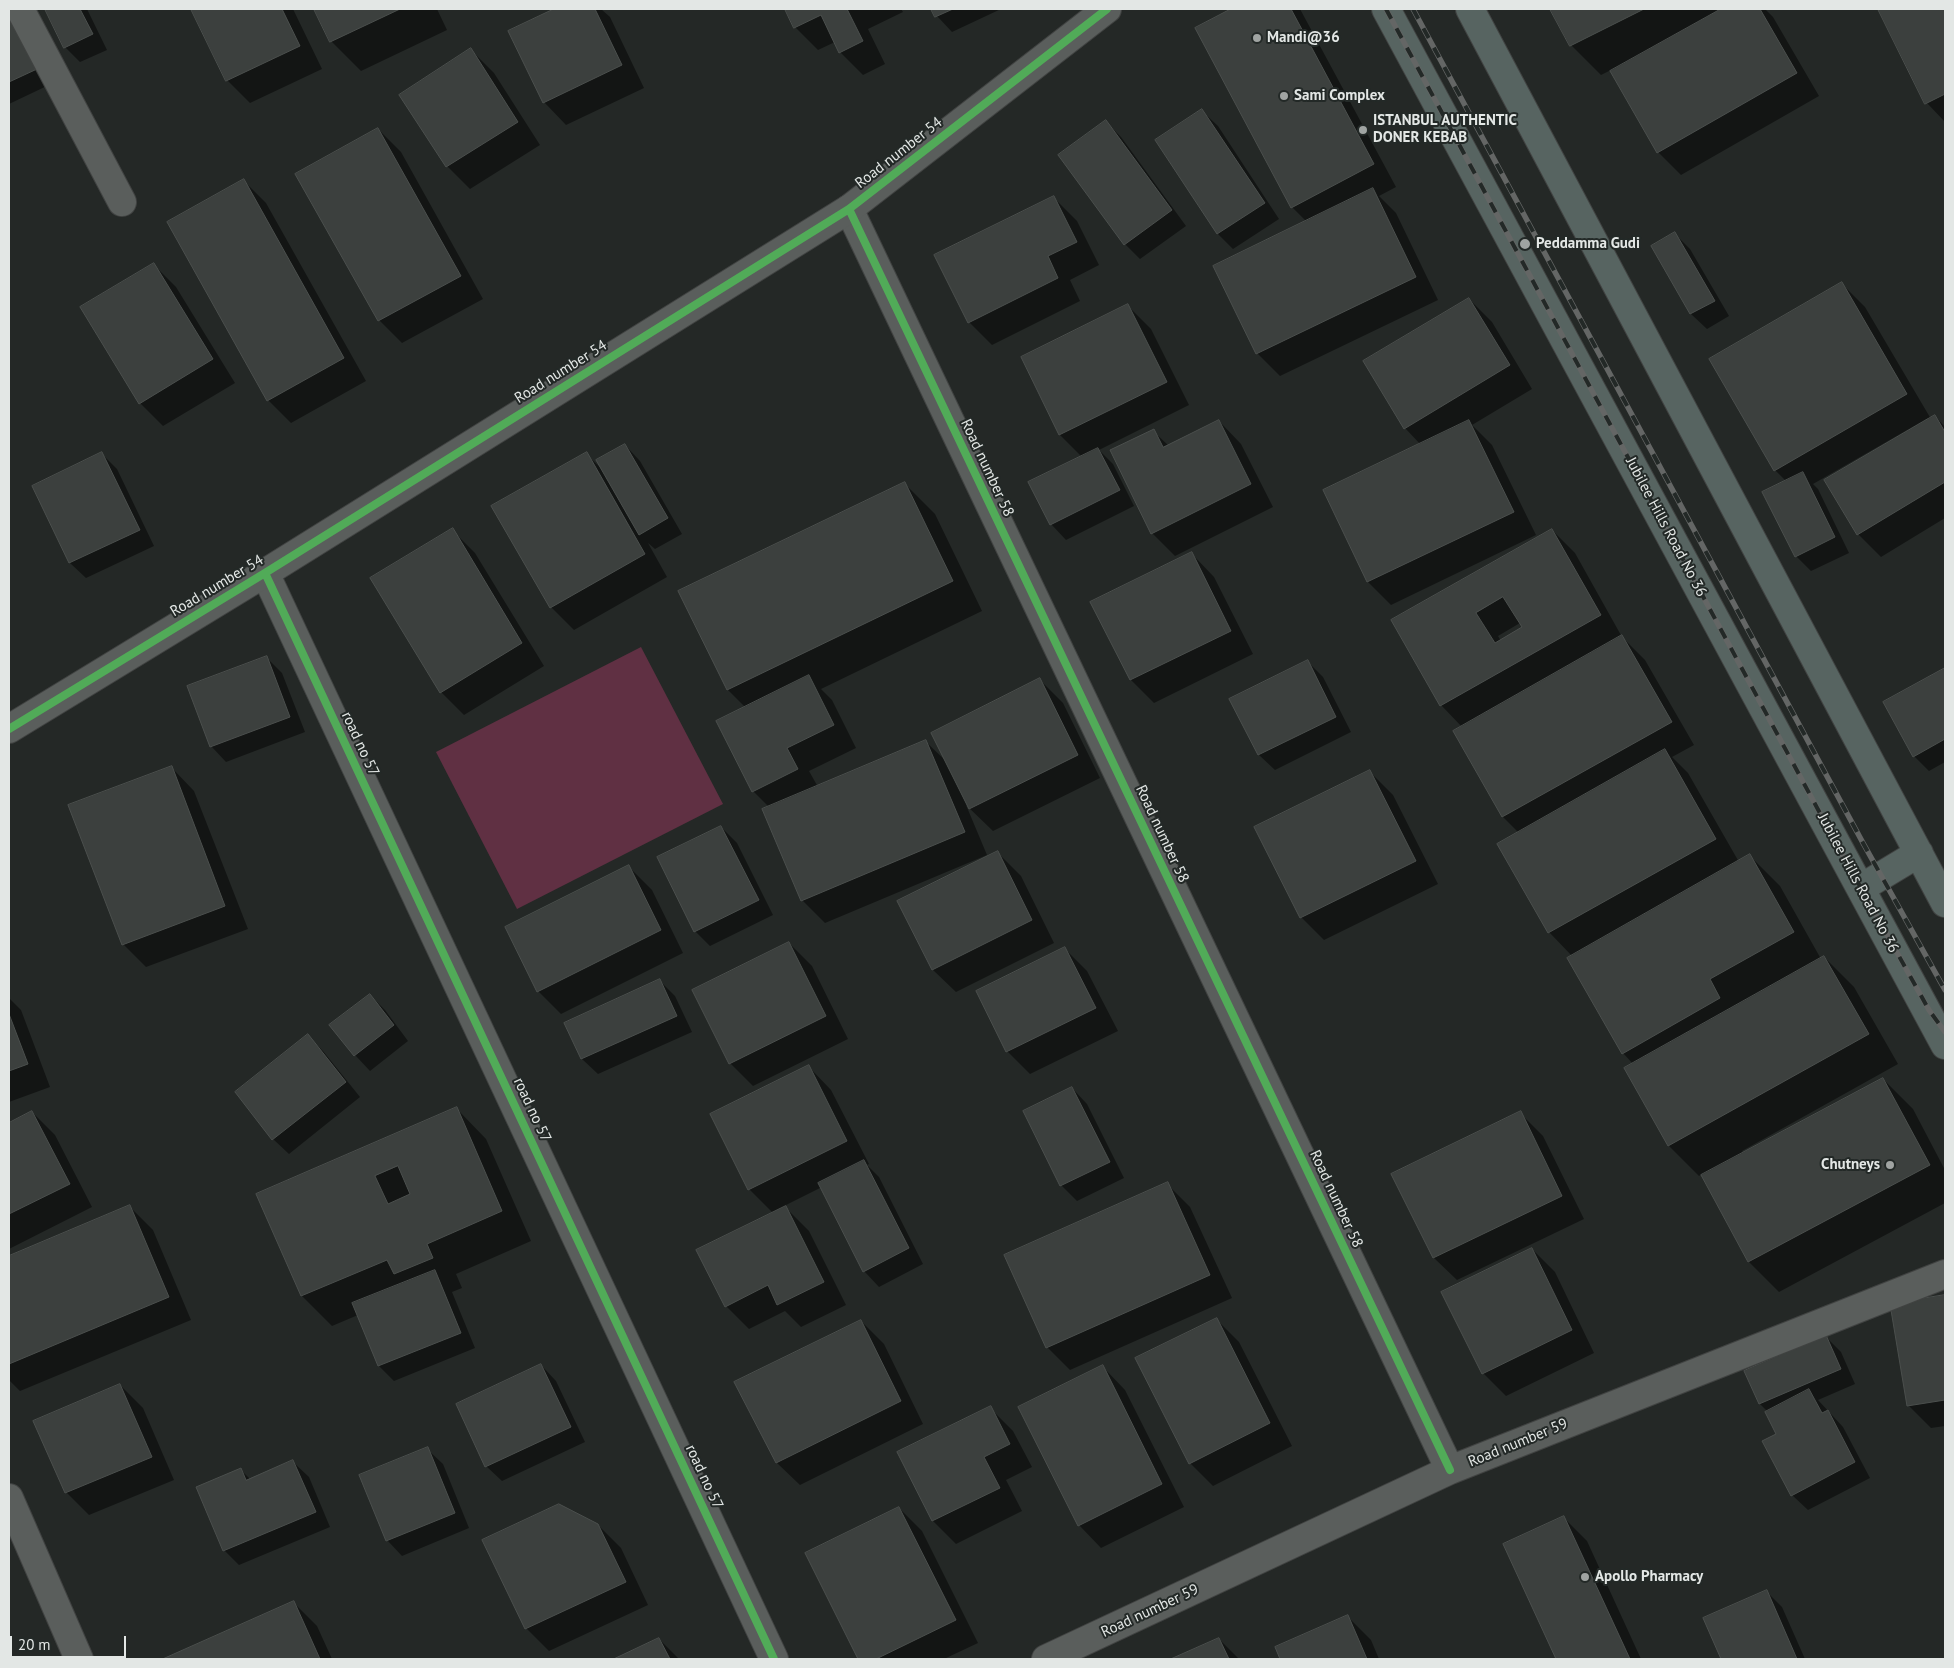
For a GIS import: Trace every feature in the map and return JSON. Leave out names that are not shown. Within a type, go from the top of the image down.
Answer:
[{"type":"main road","name":"Jubilee Hills Road No 36","points":[[1386,9],[1945,1045]]},
{"type":"main road","points":[[1470,9],[1945,903]]},
{"type":"main road","points":[[1860,888],[1919,853]]},
{"type":"street","points":[[20,9],[122,202]]},
{"type":"street","name":"Road number 54","points":[[9,730],[265,573],[849,209],[1107,9]]},
{"type":"street","name":"Road number 58","points":[[849,209],[1450,1470]]},
{"type":"street","name":"road no 57","points":[[265,573],[774,1659]]},
{"type":"street","name":"Road number 59","points":[[1046,1659],[1450,1470],[1945,1274]]},
{"type":"street","points":[[9,1498],[79,1659]]},
{"type":"shaded area","points":[[641,647],[723,804],[517,909],[436,752]]},
{"type":"building","points":[[45,9],[80,9],[93,34],[64,48]]},
{"type":"building","points":[[191,9],[282,9],[300,46],[226,81]]},
{"type":"building","points":[[314,9],[400,9],[330,42]]},
{"type":"building","points":[[554,9],[595,9],[622,65],[543,103],[508,31]]},
{"type":"building","points":[[785,9],[847,9],[863,41],[839,53],[821,15],[794,28]]},
{"type":"building","points":[[931,9],[953,9],[935,17]]},
{"type":"building","name":"Sami Complex","points":[[1231,9],[1291,9],[1374,164],[1291,208],[1195,28]]},
{"type":"building","points":[[1550,9],[1644,9],[1570,46]]},
{"type":"building","points":[[1721,9],[1760,9],[1797,73],[1657,153],[1610,71]]},
{"type":"building","points":[[1878,9],[1945,9],[1945,94],[1925,104]]},
{"type":"building","points":[[9,10],[37,69],[9,82]]},
{"type":"building","points":[[471,48],[518,122],[446,167],[399,95]]},
{"type":"building","points":[[1202,109],[1265,203],[1217,234],[1155,140]]},
{"type":"building","points":[[1106,120],[1172,210],[1124,245],[1058,155]]},
{"type":"building","points":[[378,128],[461,276],[378,321],[295,174]]},
{"type":"building","points":[[244,179],[344,358],[267,401],[167,222]]},
{"type":"building","points":[[1373,188],[1416,277],[1256,354],[1213,266]]},
{"type":"building","points":[[1054,196],[1077,242],[1048,256],[1058,278],[968,323],[934,255]]},
{"type":"building","points":[[1675,232],[1715,301],[1690,314],[1651,246]]},
{"type":"building","points":[[154,263],[213,359],[139,404],[80,307]]},
{"type":"building","points":[[1842,282],[1907,394],[1774,471],[1709,359]]},
{"type":"building","points":[[1469,298],[1510,365],[1404,429],[1363,361]]},
{"type":"building","points":[[1128,304],[1167,382],[1059,435],[1021,357]]},
{"type":"building","points":[[1935,415],[1945,432],[1945,482],[1857,535],[1824,480]]},
{"type":"building","points":[[1219,420],[1251,484],[1151,534],[1110,450],[1154,429],[1163,447]]},
{"type":"building","points":[[1469,420],[1514,512],[1367,582],[1323,490]]},
{"type":"building","points":[[625,444],[668,518],[639,535],[596,460]]},
{"type":"building","points":[[1098,448],[1120,490],[1050,525],[1028,482]]},
{"type":"building","points":[[102,452],[140,530],[69,563],[32,486]]},
{"type":"building","points":[[587,452],[645,554],[550,608],[491,506]]},
{"type":"building","points":[[1803,472],[1835,537],[1795,557],[1762,492]]},
{"type":"building","points":[[905,482],[953,581],[727,690],[678,591]]},
{"type":"building","points":[[453,528],[522,643],[440,693],[370,578]]},
{"type":"building","points":[[1552,529],[1601,615],[1440,706],[1391,620]],"holes":[[[1503,597],[1522,627],[1495,643],[1476,613]]]},
{"type":"building","points":[[1192,552],[1231,631],[1130,680],[1090,602]]},
{"type":"building","points":[[1622,635],[1672,722],[1502,817],[1453,731]]},
{"type":"building","points":[[267,656],[290,717],[210,747],[187,686]]},
{"type":"building","points":[[1308,660],[1336,717],[1258,755],[1229,699]]},
{"type":"building","points":[[1945,668],[1945,739],[1913,757],[1883,702]]},
{"type":"building","points":[[809,675],[834,725],[787,748],[798,769],[752,792],[716,721]]},
{"type":"building","points":[[1040,678],[1078,755],[969,809],[931,733]]},
{"type":"building","points":[[926,740],[965,832],[801,901],[762,809]]},
{"type":"building","points":[[1665,749],[1716,839],[1548,933],[1497,844]]},
{"type":"building","points":[[172,766],[225,906],[122,945],[68,805]]},
{"type":"building","points":[[1370,770],[1416,861],[1300,918],[1254,827]]},
{"type":"building","points":[[721,826],[759,900],[694,932],[657,857]]},
{"type":"building","points":[[998,851],[1032,920],[932,970],[897,901]]},
{"type":"building","points":[[1750,854],[1794,932],[1710,979],[1720,998],[1622,1054],[1567,958]]},
{"type":"building","points":[[629,865],[661,930],[537,992],[505,927]]},
{"type":"building","points":[[789,942],[826,1016],[729,1064],[692,990]]},
{"type":"building","points":[[1065,947],[1096,1008],[1006,1052],[976,991]]},
{"type":"building","points":[[1824,956],[1869,1034],[1668,1146],[1624,1068]]},
{"type":"building","points":[[660,979],[677,1016],[581,1059],[564,1023]]},
{"type":"building","points":[[370,994],[394,1025],[354,1056],[329,1025]]},
{"type":"building","points":[[9,1014],[28,1064],[9,1071]]},
{"type":"building","points":[[308,1034],[346,1082],[272,1140],[235,1092]]},
{"type":"building","points":[[809,1065],[847,1141],[748,1190],[710,1114]]},
{"type":"building","points":[[1883,1078],[1930,1165],[1748,1262],[1701,1175]]},
{"type":"building","points":[[1072,1087],[1110,1162],[1060,1186],[1023,1111]]},
{"type":"building","points":[[457,1107],[502,1211],[427,1244],[433,1258],[394,1274],[387,1260],[301,1296],[256,1194]],"holes":[[[398,1166],[410,1194],[388,1204],[375,1176]]]},
{"type":"building","points":[[32,1111],[70,1184],[9,1214],[9,1123]]},
{"type":"building","points":[[1521,1111],[1562,1196],[1433,1258],[1391,1174]]},
{"type":"building","points":[[864,1160],[909,1248],[863,1272],[818,1183]]},
{"type":"building","points":[[1168,1182],[1210,1275],[1046,1348],[1004,1255]]},
{"type":"building","points":[[130,1205],[169,1297],[9,1364],[9,1256]]},
{"type":"building","points":[[786,1206],[824,1282],[777,1305],[768,1285],[725,1307],[696,1250]]},
{"type":"building","points":[[1532,1248],[1572,1330],[1482,1374],[1441,1292]]},
{"type":"building","points":[[435,1270],[461,1333],[378,1366],[352,1303]]},
{"type":"building","points":[[1945,1295],[1945,1400],[1907,1406],[1890,1304]]},
{"type":"building","points":[[1217,1318],[1270,1423],[1189,1464],[1135,1358]]},
{"type":"building","points":[[861,1320],[901,1401],[776,1463],[734,1382]]},
{"type":"building","points":[[1826,1335],[1841,1369],[1759,1404],[1744,1371]]},
{"type":"building","points":[[541,1364],[571,1427],[485,1467],[456,1404]]},
{"type":"building","points":[[1103,1365],[1162,1484],[1078,1526],[1018,1407]]},
{"type":"building","points":[[120,1384],[152,1457],[65,1493],[33,1421]]},
{"type":"building","points":[[1809,1389],[1822,1413],[1828,1410],[1855,1462],[1791,1496],[1762,1441],[1776,1434],[1765,1412]]},
{"type":"building","points":[[991,1406],[1010,1444],[984,1457],[1000,1488],[932,1521],[897,1452]]},
{"type":"building","points":[[428,1447],[455,1513],[386,1541],[359,1475]]},
{"type":"building","points":[[293,1460],[316,1512],[223,1551],[196,1487],[241,1468],[246,1480]]},
{"type":"building","points":[[559,1504],[598,1524],[626,1582],[525,1629],[482,1540]]},
{"type":"building","points":[[899,1507],[956,1620],[876,1659],[858,1659],[805,1553]]},
{"type":"building","points":[[1564,1516],[1630,1659],[1556,1659],[1503,1544]]},
{"type":"building","points":[[1767,1590],[1797,1659],[1721,1659],[1703,1618]]},
{"type":"building","points":[[294,1601],[320,1659],[163,1659]]},
{"type":"building","points":[[1348,1615],[1367,1659],[1280,1659],[1275,1647]]},
{"type":"building","points":[[659,1638],[670,1659],[614,1659]]},
{"type":"building","points":[[1219,1638],[1229,1659],[1171,1659]]},
{"type":"railway","points":[[1386,9],[1842,854],[1929,1010],[1945,1032]]},
{"type":"railway","points":[[1413,9],[1863,843],[1945,990]]},
{"type":"cycle path","points":[[9,729],[265,573],[849,209],[1107,9]]},
{"type":"cycle path","points":[[849,209],[1450,1470]]},
{"type":"cycle path","points":[[265,573],[774,1659]]},
{"type":"place","name":"Mandi@36","points":[[1257,38]]},
{"type":"place","name":"Sami Complex","points":[[1284,96]]},
{"type":"place","name":"ISTANBUL AUTHENTIC DONER KEBAB","points":[[1363,130]]},
{"type":"place","name":"Peddamma Gudi","points":[[1525,244]]},
{"type":"place","name":"Chutneys","points":[[1890,1165]]},
{"type":"place","name":"Apollo Pharmacy","points":[[1585,1577]]}]
